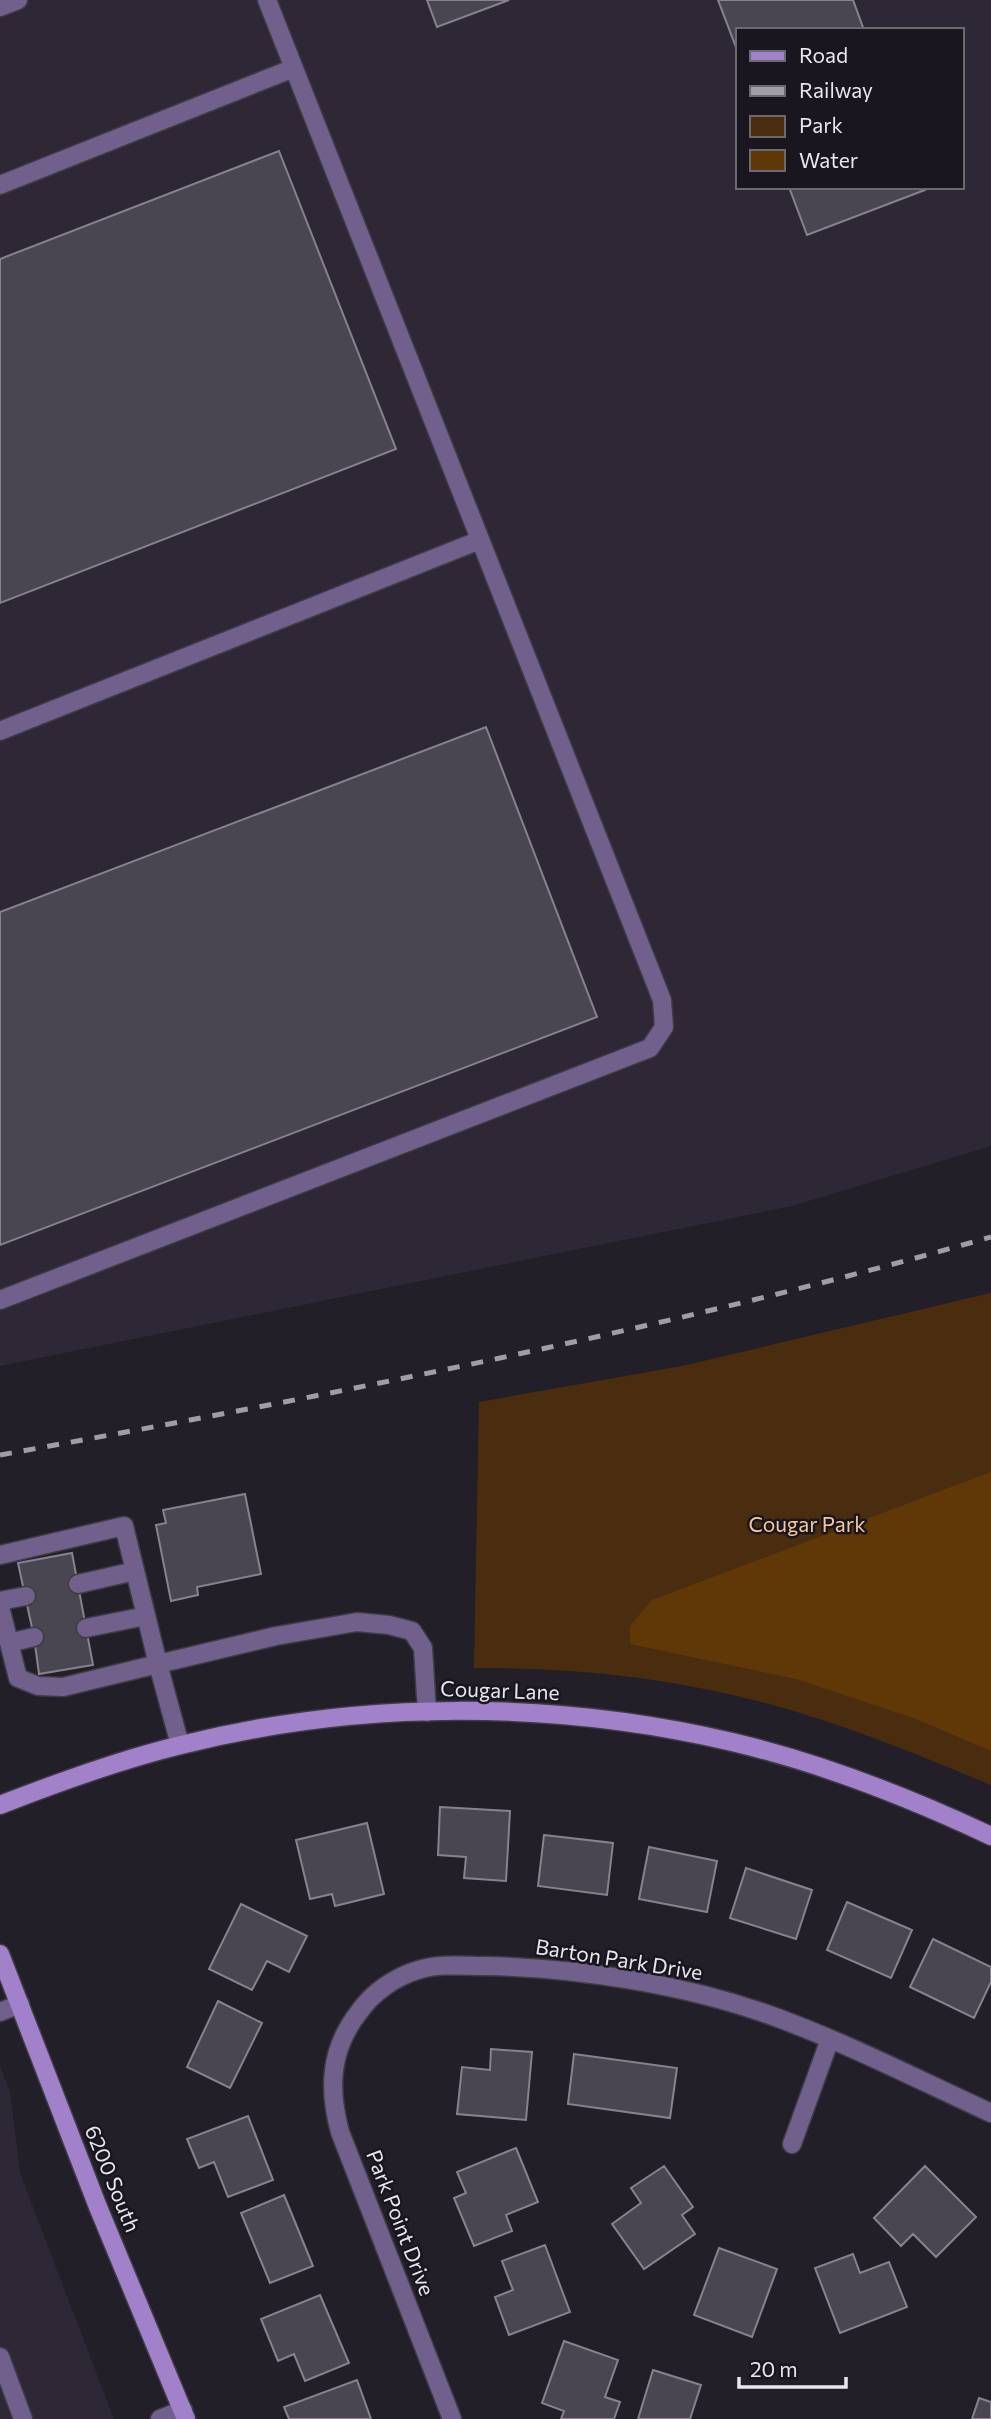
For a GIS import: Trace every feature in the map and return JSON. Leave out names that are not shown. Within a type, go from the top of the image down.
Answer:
[{"type":"main road","name":"Cougar Lane","points":[[0,1805],[125,1760],[180,1745],[276,1726],[326,1719],[489,1711],[590,1718],[734,1743],[847,1776],[909,1799],[991,1836]]},
{"type":"main road","name":"6200 South","points":[[0,1954],[98,2207],[184,2415]]},
{"type":"street","points":[[0,7],[18,0]]},
{"type":"street","points":[[0,1300],[650,1048],[664,1027],[662,1000],[267,0]]},
{"type":"street","points":[[0,185],[294,68]]},
{"type":"street","points":[[0,731],[480,540]]},
{"type":"street","points":[[0,1555],[124,1526],[180,1745]]},
{"type":"street","points":[[78,1584],[135,1571]]},
{"type":"street","points":[[0,1601],[26,1596]]},
{"type":"street","points":[[0,1607],[19,1678],[38,1686],[63,1687],[289,1634],[357,1622],[389,1625],[412,1631],[423,1648],[427,1712]]},
{"type":"street","points":[[86,1628],[146,1616]]},
{"type":"street","points":[[9,1643],[34,1637]]},
{"type":"street","name":"Barton Park Drive","points":[[341,2040],[358,2013],[380,1990],[398,1978],[419,1970],[440,1965],[574,1971],[729,2003],[776,2017],[991,2113]]},
{"type":"street","points":[[0,2012],[20,2004]]},
{"type":"street","points":[[792,2144],[830,2039]]},
{"type":"street","name":"Park Point Drive","points":[[341,2040],[334,2058],[332,2076],[332,2094],[338,2122],[452,2419]]},
{"type":"street","points":[[0,2357],[23,2419]]},
{"type":"street","points":[[160,2419],[184,2415]]},
{"type":"shaded area","points":[[0,0],[991,0],[991,1146],[792,1206],[0,1366]]},
{"type":"shaded area","points":[[0,2066],[10,2092],[20,2173],[114,2419],[0,2419]]},
{"type":"green space","name":"Cougar Park","points":[[991,1293],[991,1785],[838,1725],[733,1695],[604,1674],[474,1668],[479,1402],[682,1366]]},
{"type":"water","points":[[991,1472],[991,1751],[916,1719],[796,1679],[630,1644],[630,1626],[652,1600]]},
{"type":"building","points":[[427,0],[509,0],[437,27]]},
{"type":"building","points":[[718,0],[853,0],[863,28],[736,28],[736,47]]},
{"type":"building","points":[[279,151],[396,449],[0,603],[0,259]]},
{"type":"building","points":[[790,189],[925,190],[807,235]]},
{"type":"building","points":[[486,727],[597,1017],[0,1245],[0,912]]},
{"type":"building","points":[[245,1494],[261,1574],[197,1587],[198,1595],[171,1601],[156,1525],[166,1523],[163,1510]]},
{"type":"building","points":[[72,1553],[93,1665],[39,1674],[18,1563]]},
{"type":"building","points":[[440,1807],[510,1811],[506,1881],[464,1878],[466,1857],[438,1855]]},
{"type":"building","points":[[367,1823],[384,1894],[335,1906],[332,1894],[310,1899],[296,1840]]},
{"type":"building","points":[[544,1835],[613,1843],[607,1895],[538,1886]]},
{"type":"building","points":[[649,1847],[717,1861],[707,1912],[639,1899]]},
{"type":"building","points":[[746,1868],[812,1890],[796,1939],[730,1918]]},
{"type":"building","points":[[847,1902],[912,1930],[891,1978],[827,1950]]},
{"type":"building","points":[[241,1904],[307,1936],[289,1972],[267,1961],[252,1990],[209,1969]]},
{"type":"building","points":[[933,1939],[991,1967],[991,1982],[974,2018],[910,1987]]},
{"type":"building","points":[[218,2001],[262,2023],[230,2088],[187,2067]]},
{"type":"building","points":[[491,2049],[532,2052],[526,2120],[457,2114],[462,2067],[490,2070]]},
{"type":"building","points":[[574,2054],[677,2068],[670,2118],[568,2104]]},
{"type":"building","points":[[248,2116],[273,2180],[228,2197],[214,2162],[199,2168],[187,2139]]},
{"type":"building","points":[[516,2148],[538,2202],[506,2215],[512,2231],[474,2246],[454,2198],[466,2193],[457,2172]]},
{"type":"building","points":[[664,2166],[693,2207],[682,2215],[695,2234],[644,2269],[612,2224],[641,2203],[631,2188]]},
{"type":"building","points":[[925,2166],[976,2217],[936,2257],[913,2234],[901,2246],[874,2218]]},
{"type":"building","points":[[284,2195],[313,2266],[270,2283],[241,2213]]},
{"type":"building","points":[[545,2245],[570,2312],[509,2335],[495,2297],[513,2290],[502,2261]]},
{"type":"building","points":[[719,2248],[777,2269],[752,2337],[694,2315]]},
{"type":"building","points":[[853,2254],[860,2273],[889,2262],[907,2307],[840,2333],[815,2268]]},
{"type":"building","points":[[320,2295],[349,2363],[305,2381],[294,2354],[278,2361],[261,2319]]},
{"type":"building","points":[[564,2341],[618,2360],[605,2397],[620,2402],[614,2419],[561,2419],[564,2411],[542,2403]]},
{"type":"building","points":[[653,2370],[701,2385],[690,2419],[638,2419]]},
{"type":"building","points":[[357,2380],[371,2419],[289,2419],[284,2407]]},
{"type":"building","points":[[979,2398],[991,2402],[991,2419],[972,2419]]},
{"type":"railway","points":[[0,1455],[249,1409],[622,1331],[868,1271],[991,1237]]}]
